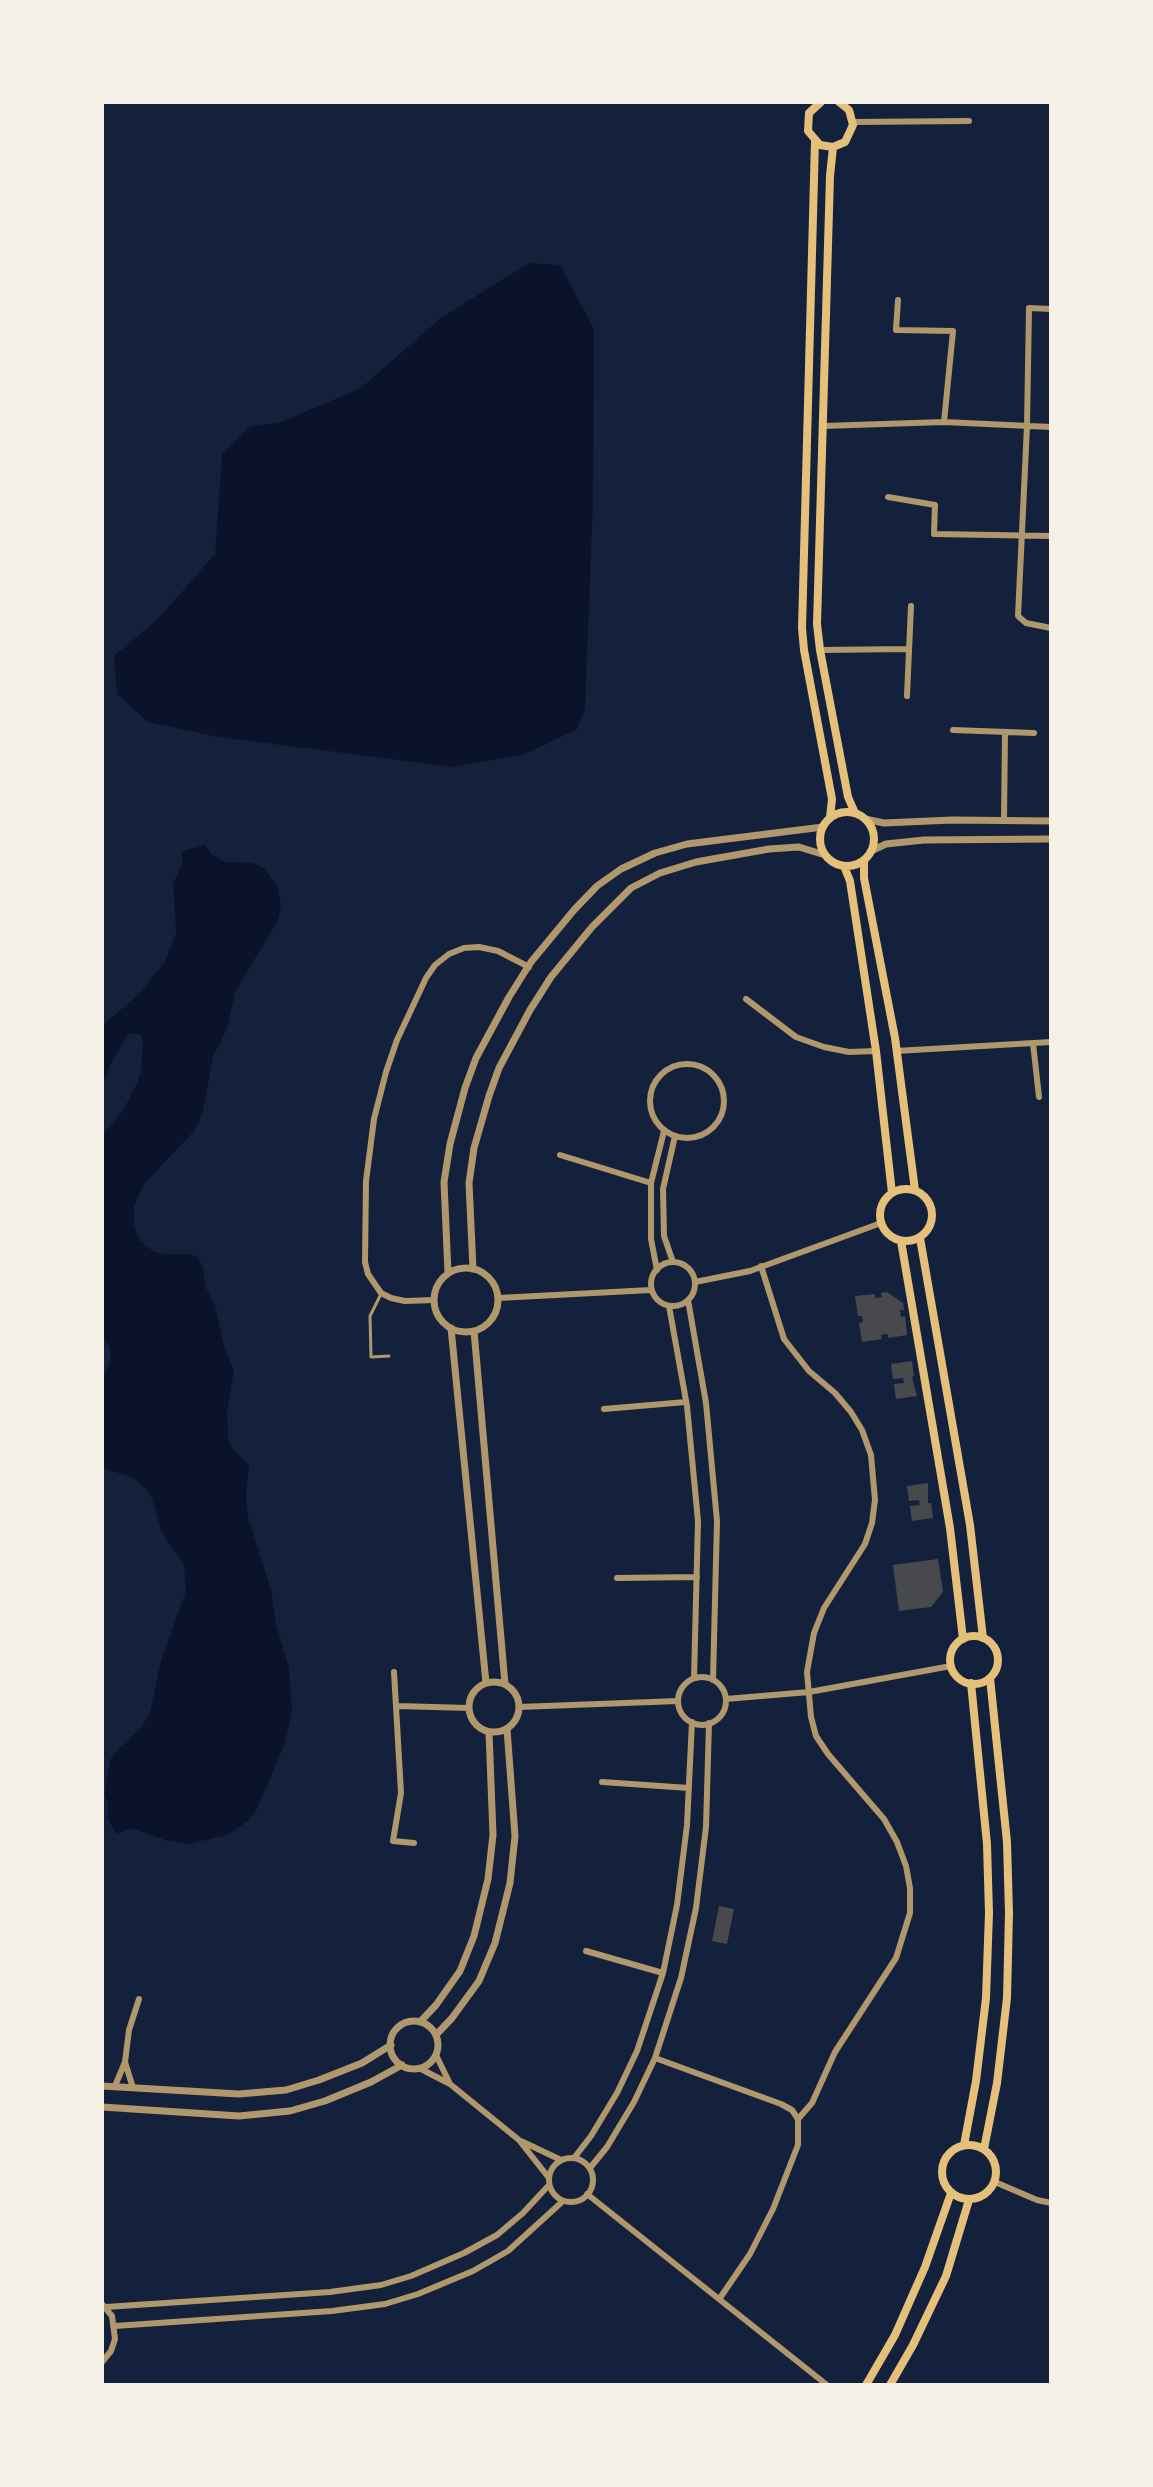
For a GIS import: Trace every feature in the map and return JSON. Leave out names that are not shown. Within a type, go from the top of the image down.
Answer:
[{"type":"main road","points":[[833,147],[849,137],[853,122],[849,110],[839,102]]},
{"type":"main road","points":[[818,103],[809,113],[806,124],[815,141],[802,628],[832,799],[830,818]]},
{"type":"main road","points":[[815,141],[833,147]]},
{"type":"main road","points":[[833,147],[817,624],[848,797],[855,813]]},
{"type":"main road","points":[[842,813],[855,813],[865,819],[873,832],[871,851],[864,861],[854,865],[833,863],[825,855],[820,841],[823,827],[830,818],[842,813]]},
{"type":"main road","points":[[864,861],[864,878],[896,1051],[915,1190]]},
{"type":"main road","points":[[844,866],[850,881],[876,1051],[892,1193]]},
{"type":"main road","points":[[915,1190],[927,1199],[932,1212],[930,1227],[920,1238],[901,1241],[888,1235],[881,1223],[881,1209],[892,1193],[915,1190]]},
{"type":"main road","points":[[920,1238],[970,1525],[983,1638]]},
{"type":"main road","points":[[901,1241],[950,1528],[963,1639]]},
{"type":"main road","points":[[971,1636],[983,1638],[992,1644],[998,1658],[996,1669],[983,1682],[971,1683],[958,1677],[951,1666],[953,1650],[963,1639],[971,1636]]},
{"type":"main road","points":[[984,2149],[997,2083],[1007,1998],[1009,1913],[1007,1842],[990,1678]]},
{"type":"main road","points":[[964,2145],[986,1998],[989,1913],[987,1844],[971,1683]]},
{"type":"main road","points":[[964,2145],[984,2149],[994,2160],[995,2182],[985,2195],[969,2200],[951,2193],[943,2180],[942,2165],[950,2152],[964,2145]]},
{"type":"main road","points":[[866,2385],[895,2335],[951,2193]]},
{"type":"main road","points":[[890,2385],[946,2276],[969,2200]]},
{"type":"street","points":[[853,122],[969,121]]},
{"type":"street","points":[[898,300],[896,330],[953,331],[944,422]]},
{"type":"street","points":[[1051,309],[1029,308],[1018,616],[1026,623],[1051,628]]},
{"type":"street","points":[[823,426],[944,422],[1051,427]]},
{"type":"street","points":[[888,497],[935,505],[934,534],[1051,536]]},
{"type":"street","points":[[907,696],[911,606]]},
{"type":"street","points":[[820,650],[909,649]]},
{"type":"street","points":[[953,730],[1034,733]]},
{"type":"street","points":[[1004,821],[1005,732]]},
{"type":"street","points":[[865,819],[884,823],[1051,821]]},
{"type":"street","points":[[448,1273],[473,1269],[488,1276],[496,1290],[498,1298],[491,1319],[474,1331],[451,1328],[439,1317],[434,1300],[436,1290],[448,1273],[444,1182],[456,1117],[476,1058],[509,997],[574,910],[597,886],[621,869],[655,853],[687,844],[823,827]]},
{"type":"street","points":[[871,851],[886,844],[924,840],[1051,839]]},
{"type":"street","points":[[473,1269],[469,1183],[474,1148],[489,1096],[499,1068],[530,1010],[551,977],[585,935],[631,888],[660,873],[696,862],[769,849],[799,847],[825,855]]},
{"type":"street","points":[[434,1300],[405,1301],[381,1293],[368,1274],[365,1262],[366,1181],[374,1119],[386,1072],[408,1015],[435,965],[449,954],[464,948],[479,947],[498,951],[529,967]]},
{"type":"street","points":[[746,999],[796,1037],[849,1052],[876,1051]]},
{"type":"street","points":[[896,1051],[1051,1042]]},
{"type":"street","points":[[1033,1043],[1039,1097]]},
{"type":"street","points":[[692,1064],[714,1076],[724,1099],[723,1112],[708,1132],[697,1137],[675,1136],[664,1131],[652,1114],[652,1089],[658,1078],[668,1070],[692,1064]]},
{"type":"street","points":[[657,1270],[651,1239],[651,1183],[664,1131]]},
{"type":"street","points":[[673,1262],[664,1236],[663,1189],[675,1136]]},
{"type":"street","points":[[560,1155],[651,1183]]},
{"type":"street","points":[[695,1282],[761,1266],[881,1223]]},
{"type":"street","points":[[673,1262],[684,1265],[695,1282],[694,1292],[688,1300],[669,1306],[658,1301],[651,1290],[652,1278],[663,1265],[673,1262]]},
{"type":"street","points":[[761,1266],[784,1339],[809,1371],[835,1393],[851,1412],[862,1430],[875,1477],[875,1500],[865,1544],[824,1608],[814,1633],[809,1653],[811,1717],[816,1736],[884,1819],[897,1842],[910,1888],[910,1913],[896,1958],[835,2052],[812,2103],[798,2119]]},
{"type":"street","points":[[498,1298],[651,1290]]},
{"type":"street","points":[[688,1300],[706,1403],[717,1521],[713,1680]]},
{"type":"street","points":[[669,1306],[686,1402],[698,1521],[694,1678]]},
{"type":"street","points":[[451,1328],[486,1683]]},
{"type":"street","points":[[474,1331],[505,1684]]},
{"type":"street","points":[[604,1409],[686,1402]]},
{"type":"street","points":[[617,1578],[697,1577]]},
{"type":"street","points":[[726,1699],[809,1692],[951,1666]]},
{"type":"street","points":[[394,1672],[401,1793],[393,1841],[414,1843]]},
{"type":"street","points":[[694,1678],[713,1680],[723,1690],[726,1699],[721,1714],[709,1723],[692,1722],[682,1714],[678,1701],[684,1685],[694,1678]]},
{"type":"street","points":[[486,1683],[505,1684],[515,1693],[519,1707],[515,1720],[507,1729],[489,1732],[472,1721],[468,1708],[471,1695],[486,1683]]},
{"type":"street","points":[[519,1707],[678,1701]]},
{"type":"street","points":[[398,1706],[468,1708]]},
{"type":"street","points":[[574,2158],[617,2093],[637,2051],[663,1973],[677,1905],[689,1788],[692,1722]]},
{"type":"street","points":[[590,2168],[607,2147],[634,2102],[655,2058],[681,1978],[696,1908],[706,1827],[709,1723]]},
{"type":"street","points":[[436,2035],[479,1981],[495,1943],[510,1883],[515,1836],[507,1729]]},
{"type":"street","points":[[420,2022],[460,1971],[474,1936],[488,1879],[493,1835],[489,1732]]},
{"type":"street","points":[[602,1782],[689,1788]]},
{"type":"street","points":[[586,1951],[663,1973]]},
{"type":"street","points":[[115,2086],[125,2062],[129,2030],[139,1999]]},
{"type":"street","points":[[419,2068],[432,2061],[438,2042],[432,2029],[413,2021],[399,2026],[392,2038],[396,2060],[450,2084],[519,2140],[561,2160]]},
{"type":"street","points":[[102,2086],[239,2094],[286,2090],[362,2063],[391,2045]]},
{"type":"street","points":[[436,2055],[450,2084]]},
{"type":"street","points":[[655,2058],[781,2104],[792,2110],[798,2119],[798,2145],[773,2209],[750,2254],[720,2298]]},
{"type":"street","points":[[125,2062],[133,2088]]},
{"type":"street","points":[[102,2107],[239,2116],[290,2111],[325,2101],[402,2065]]},
{"type":"street","points":[[102,2362],[111,2351],[115,2339],[115,2326],[104,2305],[330,2292],[381,2285],[464,2253],[497,2235],[523,2213],[549,2181],[554,2165],[561,2160],[574,2158],[590,2168],[593,2179],[587,2194],[576,2201],[563,2201],[554,2195],[549,2181],[519,2140]]},
{"type":"street","points":[[995,2182],[1051,2203]]},
{"type":"street","points":[[587,2194],[827,2385]]},
{"type":"street","points":[[115,2326],[332,2311],[385,2304],[473,2271],[508,2251],[563,2201]]},
{"type":"lane","points":[[381,1293],[370,1316],[371,1357],[389,1356]]},
{"type":"water","points":[[529,263],[560,265],[594,329],[593,501],[585,710],[577,729],[525,754],[454,767],[218,737],[148,722],[117,694],[114,656],[158,619],[215,554],[222,454],[250,426],[279,423],[361,388],[442,317]]},
{"type":"water","points":[[205,845],[211,854],[225,862],[252,863],[265,869],[278,888],[281,907],[278,920],[235,992],[227,1029],[213,1057],[203,1111],[196,1129],[144,1184],[134,1206],[134,1224],[139,1240],[153,1251],[191,1254],[198,1258],[203,1268],[205,1286],[215,1305],[234,1372],[227,1412],[228,1437],[232,1448],[249,1465],[246,1494],[248,1517],[271,1590],[276,1624],[289,1668],[292,1712],[284,1746],[255,1813],[227,1835],[188,1844],[165,1840],[132,1828],[116,1834],[108,1819],[105,1795],[110,1760],[141,1728],[150,1712],[161,1661],[186,1591],[184,1565],[162,1533],[152,1498],[146,1489],[131,1477],[102,1468],[102,1380],[111,1353],[102,1336],[102,1135],[122,1112],[137,1084],[143,1042],[140,1034],[128,1034],[102,1086],[102,1026],[139,994],[165,962],[176,933],[173,884],[182,864],[182,851]]},
{"type":"building","points":[[887,1292],[903,1303],[904,1310],[900,1310],[901,1317],[905,1316],[907,1335],[888,1338],[888,1334],[881,1335],[882,1339],[862,1342],[859,1323],[863,1322],[862,1316],[858,1316],[855,1296],[875,1294],[875,1298]]},
{"type":"building","points":[[912,1361],[917,1396],[896,1399],[894,1384],[904,1383],[903,1378],[893,1379],[891,1364]]},
{"type":"building","points":[[928,1483],[928,1503],[931,1503],[933,1518],[912,1521],[910,1506],[920,1505],[919,1500],[909,1501],[907,1486]]},
{"type":"building","points":[[938,1559],[943,1592],[931,1607],[899,1611],[893,1565]]},
{"type":"building","points":[[719,1906],[734,1909],[727,1944],[712,1941]]}]
